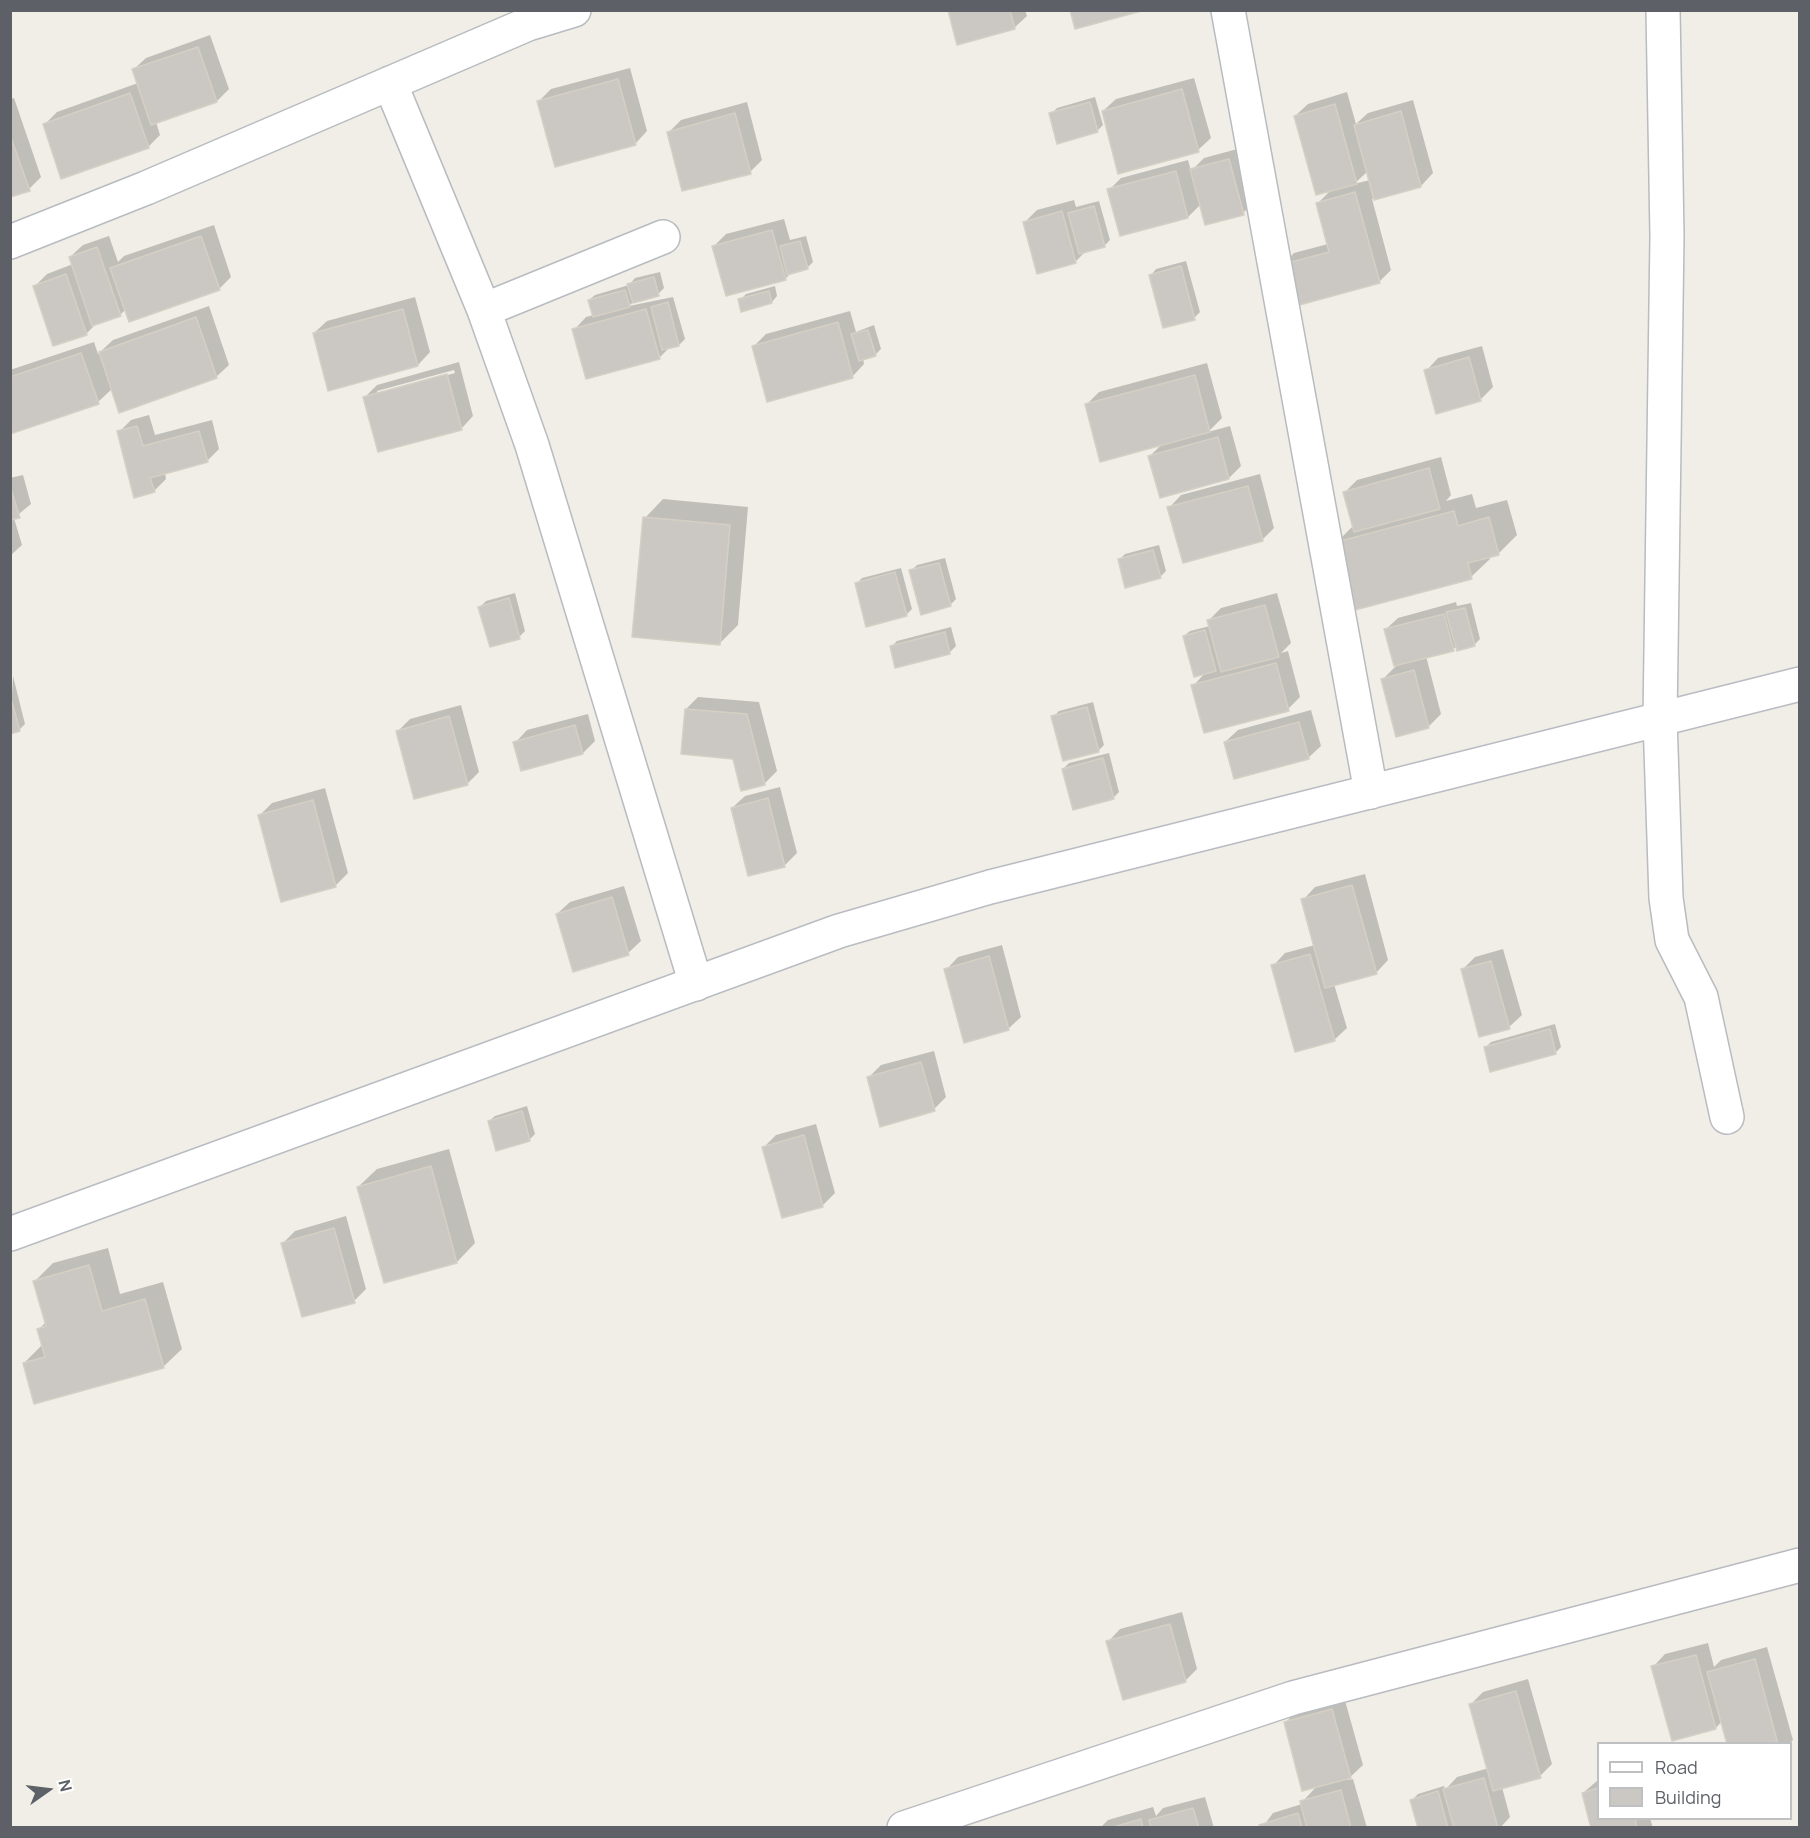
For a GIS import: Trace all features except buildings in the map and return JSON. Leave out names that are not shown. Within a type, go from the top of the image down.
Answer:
[{"type":"street","points":[[10,242],[528,24],[574,10]]},
{"type":"street","points":[[1228,10],[1371,792]]},
{"type":"street","points":[[1663,10],[1667,236],[1660,719],[1666,898],[1672,940],[1701,997],[1727,1117]]},
{"type":"street","points":[[390,83],[484,310],[532,445],[696,984]]},
{"type":"street","points":[[484,310],[663,237]]},
{"type":"street","points":[[10,1234],[839,931],[968,893],[1800,684]]},
{"type":"street","points":[[904,1827],[1293,1698],[1800,1565]]}]
